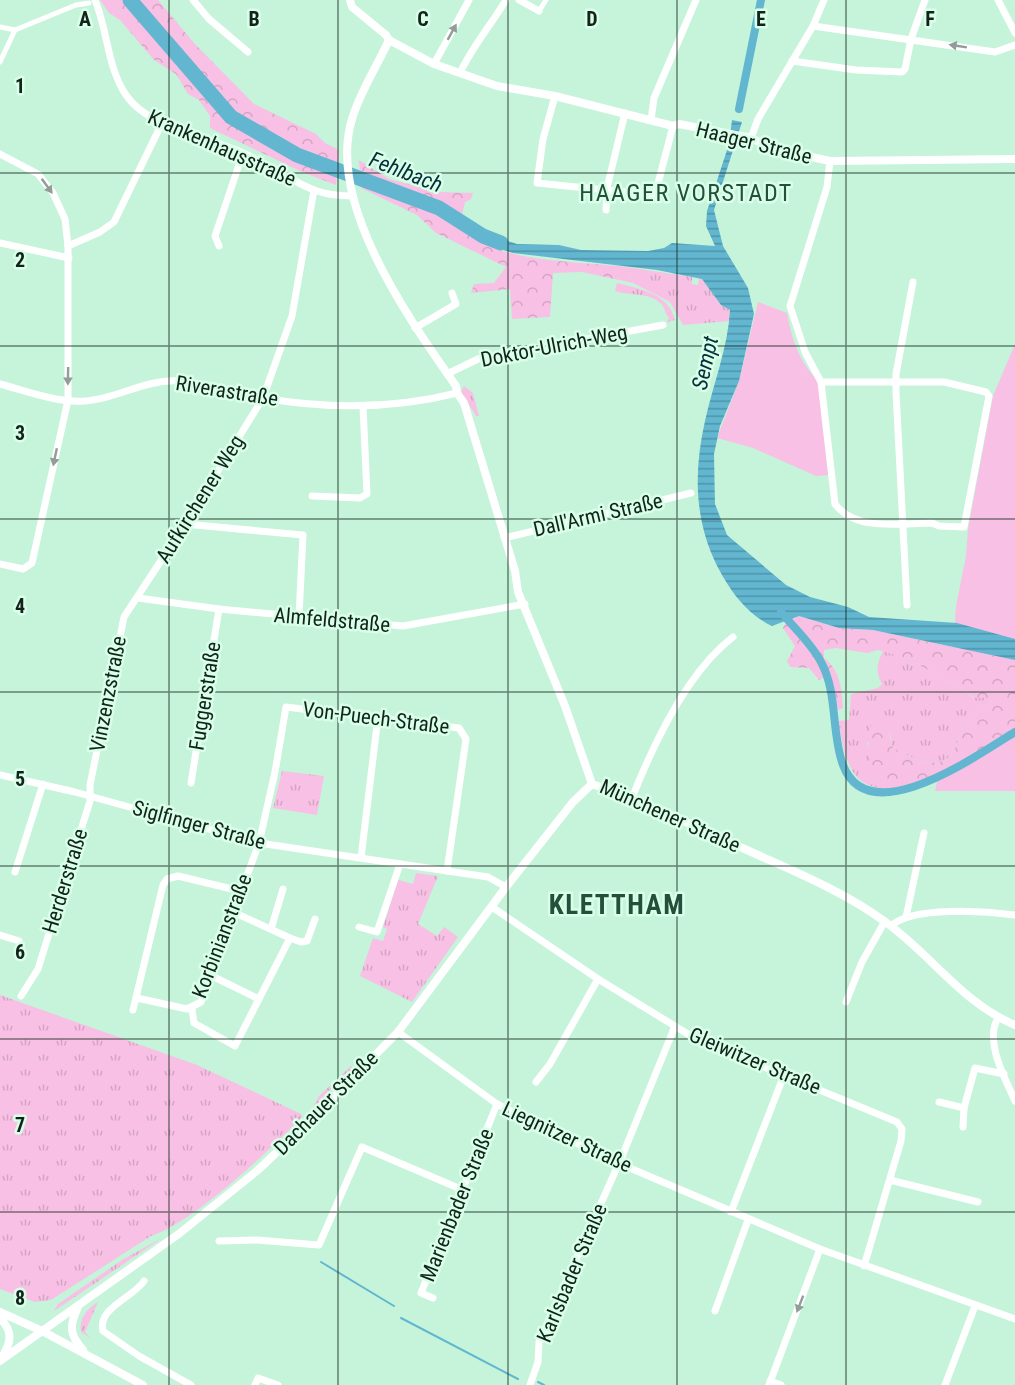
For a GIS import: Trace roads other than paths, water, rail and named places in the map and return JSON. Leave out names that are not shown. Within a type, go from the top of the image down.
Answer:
[{"type":"street","points":[[193,0],[209,19],[248,52]]},
{"type":"street","name":"Haager Straße","points":[[350,0],[352,8],[385,34],[388,40],[434,64],[497,86],[555,96],[673,126],[679,124],[740,138],[751,138],[774,149],[830,161],[1015,159]]},
{"type":"street","points":[[434,64],[469,0]]},
{"type":"street","points":[[460,73],[471,51],[483,38],[506,0]]},
{"type":"street","points":[[519,0],[539,11],[546,0]]},
{"type":"street","points":[[651,120],[654,98],[696,0]]},
{"type":"street","points":[[751,138],[758,119],[813,26],[824,0]]},
{"type":"street","points":[[792,61],[856,70],[902,72],[905,69],[911,39],[925,0]]},
{"type":"street","points":[[998,0],[1015,33]]},
{"type":"street","points":[[0,27],[15,30],[76,5],[92,1]]},
{"type":"street","name":"Krankenhausstraße","points":[[92,1],[106,35],[112,65],[121,87],[136,107],[162,123],[243,153],[314,190],[329,195],[353,196]]},
{"type":"street","points":[[813,26],[995,52],[1015,45]]},
{"type":"street","points":[[0,62],[15,30]]},
{"type":"street","name":"Münchener Straße","points":[[388,40],[351,120],[348,163],[353,196],[366,235],[415,328],[456,386],[457,393],[464,403],[504,538],[524,591],[525,604],[592,784],[632,798],[812,880],[888,923],[975,1002],[998,1018],[1015,1025]]},
{"type":"street","points":[[555,96],[543,139],[537,183],[607,188],[655,195],[673,126]]},
{"type":"street","points":[[606,210],[607,188],[625,113]]},
{"type":"street","points":[[68,246],[100,232],[114,222],[162,123]]},
{"type":"street","points":[[219,246],[215,236],[243,153]]},
{"type":"street","points":[[0,154],[33,170],[53,193],[65,219],[69,258],[68,400],[32,563],[27,568],[0,564]]},
{"type":"street","points":[[821,382],[944,382],[986,392],[989,396],[964,527],[939,526],[932,523],[864,522],[843,515],[835,504],[821,382],[805,352],[790,306],[827,188],[830,161]]},
{"type":"street","name":"Aufkirchener Weg","points":[[138,598],[263,398],[292,316],[314,190]]},
{"type":"street","points":[[0,243],[69,258]]},
{"type":"street","points":[[907,605],[896,374],[913,282]]},
{"type":"street","points":[[415,328],[456,304],[452,293]]},
{"type":"street","name":"Doktor-Ulrich-Weg","points":[[447,374],[478,359],[663,325]]},
{"type":"street","name":"Riverastraße","points":[[0,384],[68,400],[98,399],[144,385],[168,381],[197,383],[263,398],[307,404],[363,406],[416,404],[457,393]]},
{"type":"street","points":[[312,496],[360,498],[367,494],[363,406]]},
{"type":"street","name":"Dall'Armi Straße","points":[[504,538],[691,493]]},
{"type":"street","points":[[185,525],[303,535],[299,616]]},
{"type":"street","name":"Almfeldstraße","points":[[138,598],[219,609],[403,626],[525,604]]},
{"type":"street","name":"Vinzenzstraße","points":[[90,796],[124,617],[131,603],[138,598]]},
{"type":"street","name":"Fuggerstraße","points":[[191,783],[219,609]]},
{"type":"street","points":[[632,798],[665,727],[683,697],[710,657],[733,637]]},
{"type":"street","name":"Von-Puech-Straße","points":[[259,843],[275,772],[286,707],[459,728],[464,732],[460,791],[447,871]]},
{"type":"street","points":[[361,858],[378,717]]},
{"type":"street","name":"Siglfinger Straße","points":[[0,775],[90,796],[259,843],[488,877],[506,887]]},
{"type":"street","points":[[15,872],[43,784]]},
{"type":"street","name":"Dachauer Straße","points":[[0,1361],[180,1233],[258,1170],[398,1032],[506,887],[573,802],[592,784]]},
{"type":"street","name":"Herderstraße","points":[[21,996],[38,969],[90,796]]},
{"type":"street","points":[[906,917],[924,833]]},
{"type":"street","name":"Korbinianstraße","points":[[136,998],[192,1009],[201,1002],[259,843]]},
{"type":"street","points":[[359,927],[377,932],[400,864]]},
{"type":"street","points":[[133,1010],[163,885],[167,879],[178,876],[240,891]]},
{"type":"street","points":[[271,929],[283,889]]},
{"type":"street","name":"Gleiwitzer Straße","points":[[492,907],[598,979],[711,1047],[897,1122],[902,1134],[864,1266]]},
{"type":"street","points":[[846,1002],[862,962],[888,923],[906,917],[975,910],[1015,915]]},
{"type":"street","points":[[233,912],[301,942],[307,941],[315,919]]},
{"type":"street","points":[[0,935],[19,941]]},
{"type":"street","points":[[192,1009],[194,1023],[235,1046],[290,938]]},
{"type":"street","points":[[210,975],[259,999]]},
{"type":"street","points":[[536,1082],[550,1064],[598,979]]},
{"type":"street","points":[[998,1018],[993,1029],[1004,1074],[1015,1101]]},
{"type":"street","name":"Karlsbader Straße","points":[[530,1385],[538,1362],[539,1342],[619,1163],[675,1026]]},
{"type":"street","name":"Liegnitzer Straße","points":[[398,1032],[497,1104],[619,1163],[820,1249],[1015,1319]]},
{"type":"street","points":[[963,1127],[964,1108],[975,1068],[1004,1074]]},
{"type":"street","points":[[731,1212],[784,1075]]},
{"type":"street","points":[[939,1102],[964,1108]]},
{"type":"street","name":"Marienbader Straße","points":[[433,1298],[421,1293],[497,1104]]},
{"type":"street","points":[[219,1241],[257,1239],[319,1245],[362,1147],[463,1190]]},
{"type":"street","points":[[890,1180],[978,1202]]},
{"type":"street","points":[[715,1311],[748,1220]]},
{"type":"street","points":[[781,1385],[770,1383],[820,1249]]},
{"type":"street","points":[[144,1281],[108,1312],[102,1325],[103,1331],[139,1356],[191,1385]]},
{"type":"street","points":[[80,1304],[71,1322],[70,1332],[86,1353]]},
{"type":"street","points":[[945,1385],[975,1306]]},
{"type":"street","points":[[0,1312],[86,1353],[143,1385]]},
{"type":"street","points":[[0,1318],[8,1327],[11,1338],[0,1361]]},
{"type":"street","points":[[255,1385],[258,1378],[278,1385]]},
{"type":"water","points":[[732,120],[742,122],[714,210],[723,246],[748,288],[754,314],[739,381],[720,426],[714,454],[715,504],[727,535],[786,585],[810,597],[848,607],[869,617],[957,623],[1015,639],[1015,660],[873,630],[839,628],[799,616],[772,626],[756,616],[743,604],[722,575],[706,538],[698,499],[701,441],[723,352],[730,310],[721,305],[702,279],[657,270],[513,253],[497,248],[484,239],[483,236],[487,234],[517,244],[559,245],[581,250],[648,251],[664,248],[672,243],[715,246],[706,226],[707,211],[729,144]]},
{"type":"waterway","name":"Fehlbach","points":[[130,0],[231,117],[297,155],[439,208],[483,236],[501,243]]},
{"type":"waterway","name":"Sempt","points":[[739,109],[761,0]]},
{"type":"waterway","name":"Sempt","points":[[781,612],[813,649],[821,662],[830,687],[839,753],[843,765],[856,784],[876,792],[900,790],[926,782],[977,756],[1015,732]]},
{"type":"waterway","points":[[321,1262],[394,1306]]},
{"type":"waterway","points":[[401,1318],[518,1379]]},
{"type":"waterway","points":[[538,1382],[544,1385]]},
{"type":"district","name":"HAAGER VORSTADT","points":[[686,193]]},
{"type":"district","name":"KLETTHAM","points":[[617,905]]}]
